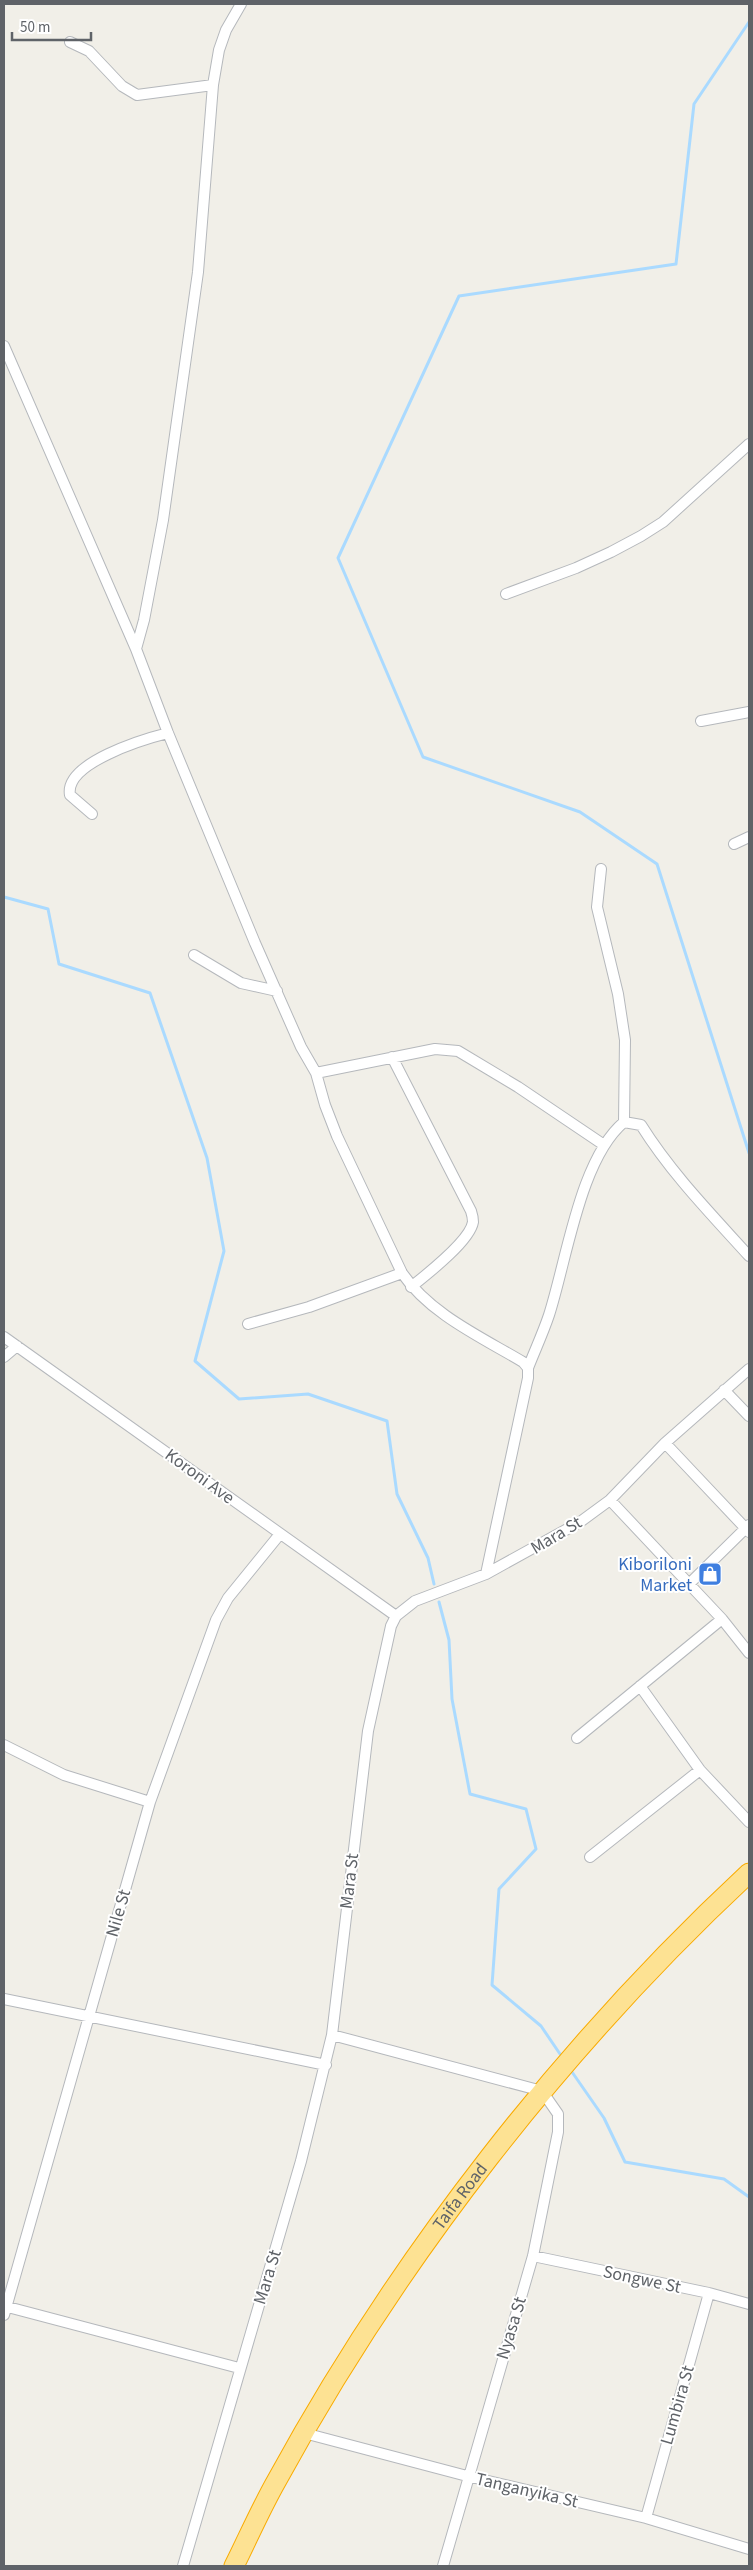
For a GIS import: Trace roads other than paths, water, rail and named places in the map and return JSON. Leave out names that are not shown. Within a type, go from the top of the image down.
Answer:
[{"type":"highway","name":"Taifa Road","points":[[234,2566],[276,2481],[304,2433],[398,2284],[451,2210],[542,2091],[605,2017],[710,1910],[749,1874]]},
{"type":"street","points":[[136,649],[144,620],[163,520],[198,272],[213,85],[219,50],[226,30],[241,4]]},
{"type":"street","points":[[70,42],[89,51],[122,86],[137,95],[213,85]]},
{"type":"street","points":[[4,346],[7,365],[136,649],[168,733],[277,990],[302,1047],[316,1073],[337,1136],[402,1273],[412,1287],[455,1321],[523,1362],[528,1368]]},
{"type":"street","points":[[506,594],[576,568],[612,552],[663,522],[749,444]]},
{"type":"street","points":[[701,721],[749,712]]},
{"type":"street","points":[[92,814],[70,795],[69,788],[73,780],[115,751],[168,733]]},
{"type":"street","points":[[734,844],[749,837]]},
{"type":"street","points":[[486,1574],[528,1378],[528,1368],[549,1317],[581,1199],[604,1145],[614,1131],[624,1122],[625,1040],[618,994],[597,907],[601,869]]},
{"type":"street","points":[[194,955],[241,983],[277,990]]},
{"type":"street","points":[[316,1073],[435,1049],[458,1051],[518,1087],[604,1145]]},
{"type":"street","points":[[392,1057],[471,1210],[473,1220],[471,1228],[452,1252],[412,1287]]},
{"type":"street","points":[[624,1122],[641,1125],[653,1144],[694,1196],[749,1256]]},
{"type":"street","points":[[248,1324],[309,1307],[402,1273]]},
{"type":"street","name":"Koroni Ave","points":[[4,1336],[396,1616]]},
{"type":"street","points":[[4,1358],[18,1346]]},
{"type":"street","name":"Mara St","points":[[184,2566],[239,2368],[301,2161],[326,2065],[332,2035],[368,1731],[391,1626],[396,1616],[416,1601],[486,1574],[580,1522],[610,1500],[665,1443],[749,1369]]},
{"type":"street","points":[[724,1390],[749,1416]]},
{"type":"street","points":[[665,1443],[748,1528],[689,1584]]},
{"type":"street","points":[[610,1500],[747,1646]]},
{"type":"street","name":"Nile St","points":[[4,2309],[150,1802],[216,1620],[228,1598],[280,1534]]},
{"type":"street","points":[[577,1738],[722,1619]]},
{"type":"street","points":[[640,1686],[700,1770],[749,1822]]},
{"type":"street","points":[[4,1745],[64,1775],[150,1802]]},
{"type":"street","points":[[590,1857],[700,1770]]},
{"type":"street","points":[[4,1999],[326,2065]]},
{"type":"street","points":[[332,2035],[542,2091]]},
{"type":"street","name":"Nyasa St","points":[[442,2566],[533,2256],[558,2132],[558,2114],[542,2091]]},
{"type":"street","name":"Songwe St","points":[[533,2256],[709,2293],[749,2304]]},
{"type":"street","name":"Lumbira St","points":[[646,2518],[709,2293]]},
{"type":"street","points":[[4,2309],[239,2368]]},
{"type":"street","name":"Tanganyika St","points":[[304,2433],[467,2476],[646,2518],[749,2549]]},
{"type":"waterway","points":[[749,22],[694,104],[676,264],[459,296],[338,558],[423,757],[580,812],[657,864],[749,1153]]},
{"type":"waterway","points":[[4,897],[48,909],[59,964],[150,993],[207,1158],[224,1251],[195,1361],[239,1399],[308,1394],[387,1421],[397,1494],[428,1558],[434,1584]]},
{"type":"waterway","points":[[439,1602],[449,1640],[452,1699],[470,1794],[526,1809],[536,1849],[499,1889],[492,1985],[541,2026],[560,2054]]},
{"type":"waterway","points":[[572,2072],[604,2118],[625,2162],[724,2179],[749,2197]]},
{"type":"place","name":"Kiboriloni Market","points":[[710,1574]]}]
